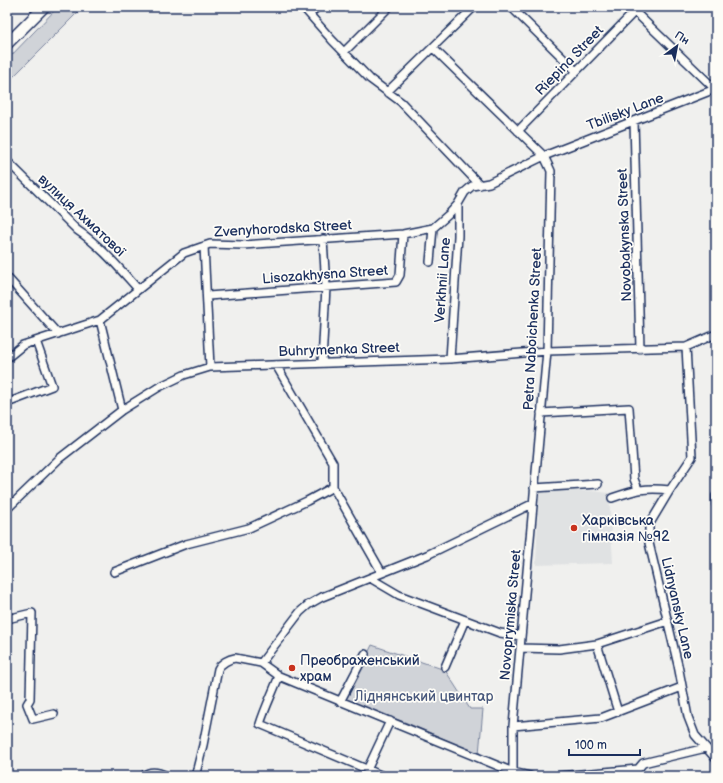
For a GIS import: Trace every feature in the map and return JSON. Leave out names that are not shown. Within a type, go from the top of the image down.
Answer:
[{"type":"highway","points":[[7,44],[44,7]]},
{"type":"street","points":[[303,7],[370,79],[401,102],[480,185]]},
{"type":"street","points":[[310,14],[316,7]]},
{"type":"street","points":[[344,52],[389,7]]},
{"type":"street","points":[[387,92],[474,7]]},
{"type":"street","points":[[511,7],[576,71]]},
{"type":"street","points":[[635,8],[716,90]]},
{"type":"street","name":"Riepina Street","points":[[518,131],[635,8]]},
{"type":"street","name":"Petra Naboichenka Street","points":[[433,48],[544,156],[551,171],[547,350],[532,504]]},
{"type":"street","name":"Tbilisky Lane","points":[[544,156],[716,90]]},
{"type":"street","name":"Novobakynska Street","points":[[634,121],[640,348]]},
{"type":"street","name":"Zvenyhorodska Street","points":[[7,358],[23,345],[100,320],[184,253],[210,244],[243,245],[403,234],[433,228],[448,215],[458,204],[465,192],[472,186],[489,183],[544,156]]},
{"type":"street","name":"вулиця Ахматової","points":[[7,161],[77,230],[89,238],[109,257],[138,289]]},
{"type":"street","name":"Verkhnii Lane","points":[[450,358],[458,236],[458,204]]},
{"type":"street","points":[[430,262],[433,228]]},
{"type":"street","name":"Lisozakhysna Street","points":[[208,296],[396,282],[400,275],[403,234]]},
{"type":"street","points":[[322,362],[326,287],[323,239]]},
{"type":"street","points":[[204,246],[208,296],[210,367]]},
{"type":"street","points":[[7,277],[58,334]]},
{"type":"street","points":[[100,320],[122,410]]},
{"type":"street","name":"Buhrymenka Street","points":[[7,509],[60,458],[122,410],[159,387],[184,375],[210,367],[450,358],[547,350],[686,347],[716,334]]},
{"type":"street","points":[[7,403],[52,386],[36,341]]},
{"type":"street","name":"Lidnyansky Lane","points":[[686,347],[692,456],[649,525],[649,543],[668,621],[688,717],[695,735],[716,759]]},
{"type":"street","points":[[276,365],[333,463],[333,487],[382,573]]},
{"type":"street","points":[[541,413],[628,408],[634,479],[638,489]]},
{"type":"street","points":[[534,488],[598,484]]},
{"type":"street","points":[[114,572],[186,544],[249,528],[333,487]]},
{"type":"street","points":[[612,498],[638,489],[655,488],[670,490]]},
{"type":"street","points":[[716,496],[716,504]]},
{"type":"street","points":[[261,663],[300,612],[308,605],[322,597],[427,555],[532,504]]},
{"type":"street","name":"Novoprymiska Street","points":[[513,774],[513,726],[532,504]]},
{"type":"street","points":[[370,578],[399,595],[500,633],[521,636]]},
{"type":"street","points":[[7,619],[32,613],[30,699],[27,704],[33,719],[54,714]]},
{"type":"street","points":[[445,667],[465,620]]},
{"type":"street","points":[[520,648],[559,649],[597,644],[668,621]]},
{"type":"street","points":[[597,644],[618,712]]},
{"type":"street","points":[[340,702],[365,654]]},
{"type":"street","points":[[197,776],[196,773],[204,745],[218,669],[220,665],[231,659],[261,663],[279,676],[340,702],[390,721],[513,774],[530,776]]},
{"type":"street","points":[[279,676],[260,724],[383,776]]},
{"type":"street","points":[[513,726],[601,718],[682,687]]},
{"type":"street","points":[[367,770],[390,721]]},
{"type":"street","points":[[558,776],[638,773],[643,763],[706,748]]},
{"type":"street","points":[[143,776],[147,772],[156,772],[167,776]]},
{"type":"shaded area","name":"Харківська гімназія №92","points":[[539,491],[592,491],[609,493],[613,563],[536,565]]},
{"type":"green space","points":[[58,7],[83,7],[7,83],[7,60]]},
{"type":"green space","name":"Ліднянський цвинтар","points":[[372,645],[445,670],[470,709],[483,709],[479,754],[407,723],[345,700]]},
{"type":"place","name":"Харківська гімназія №92","points":[[574,528]]},
{"type":"place","name":"Преображенський храм","points":[[292,668]]}]
